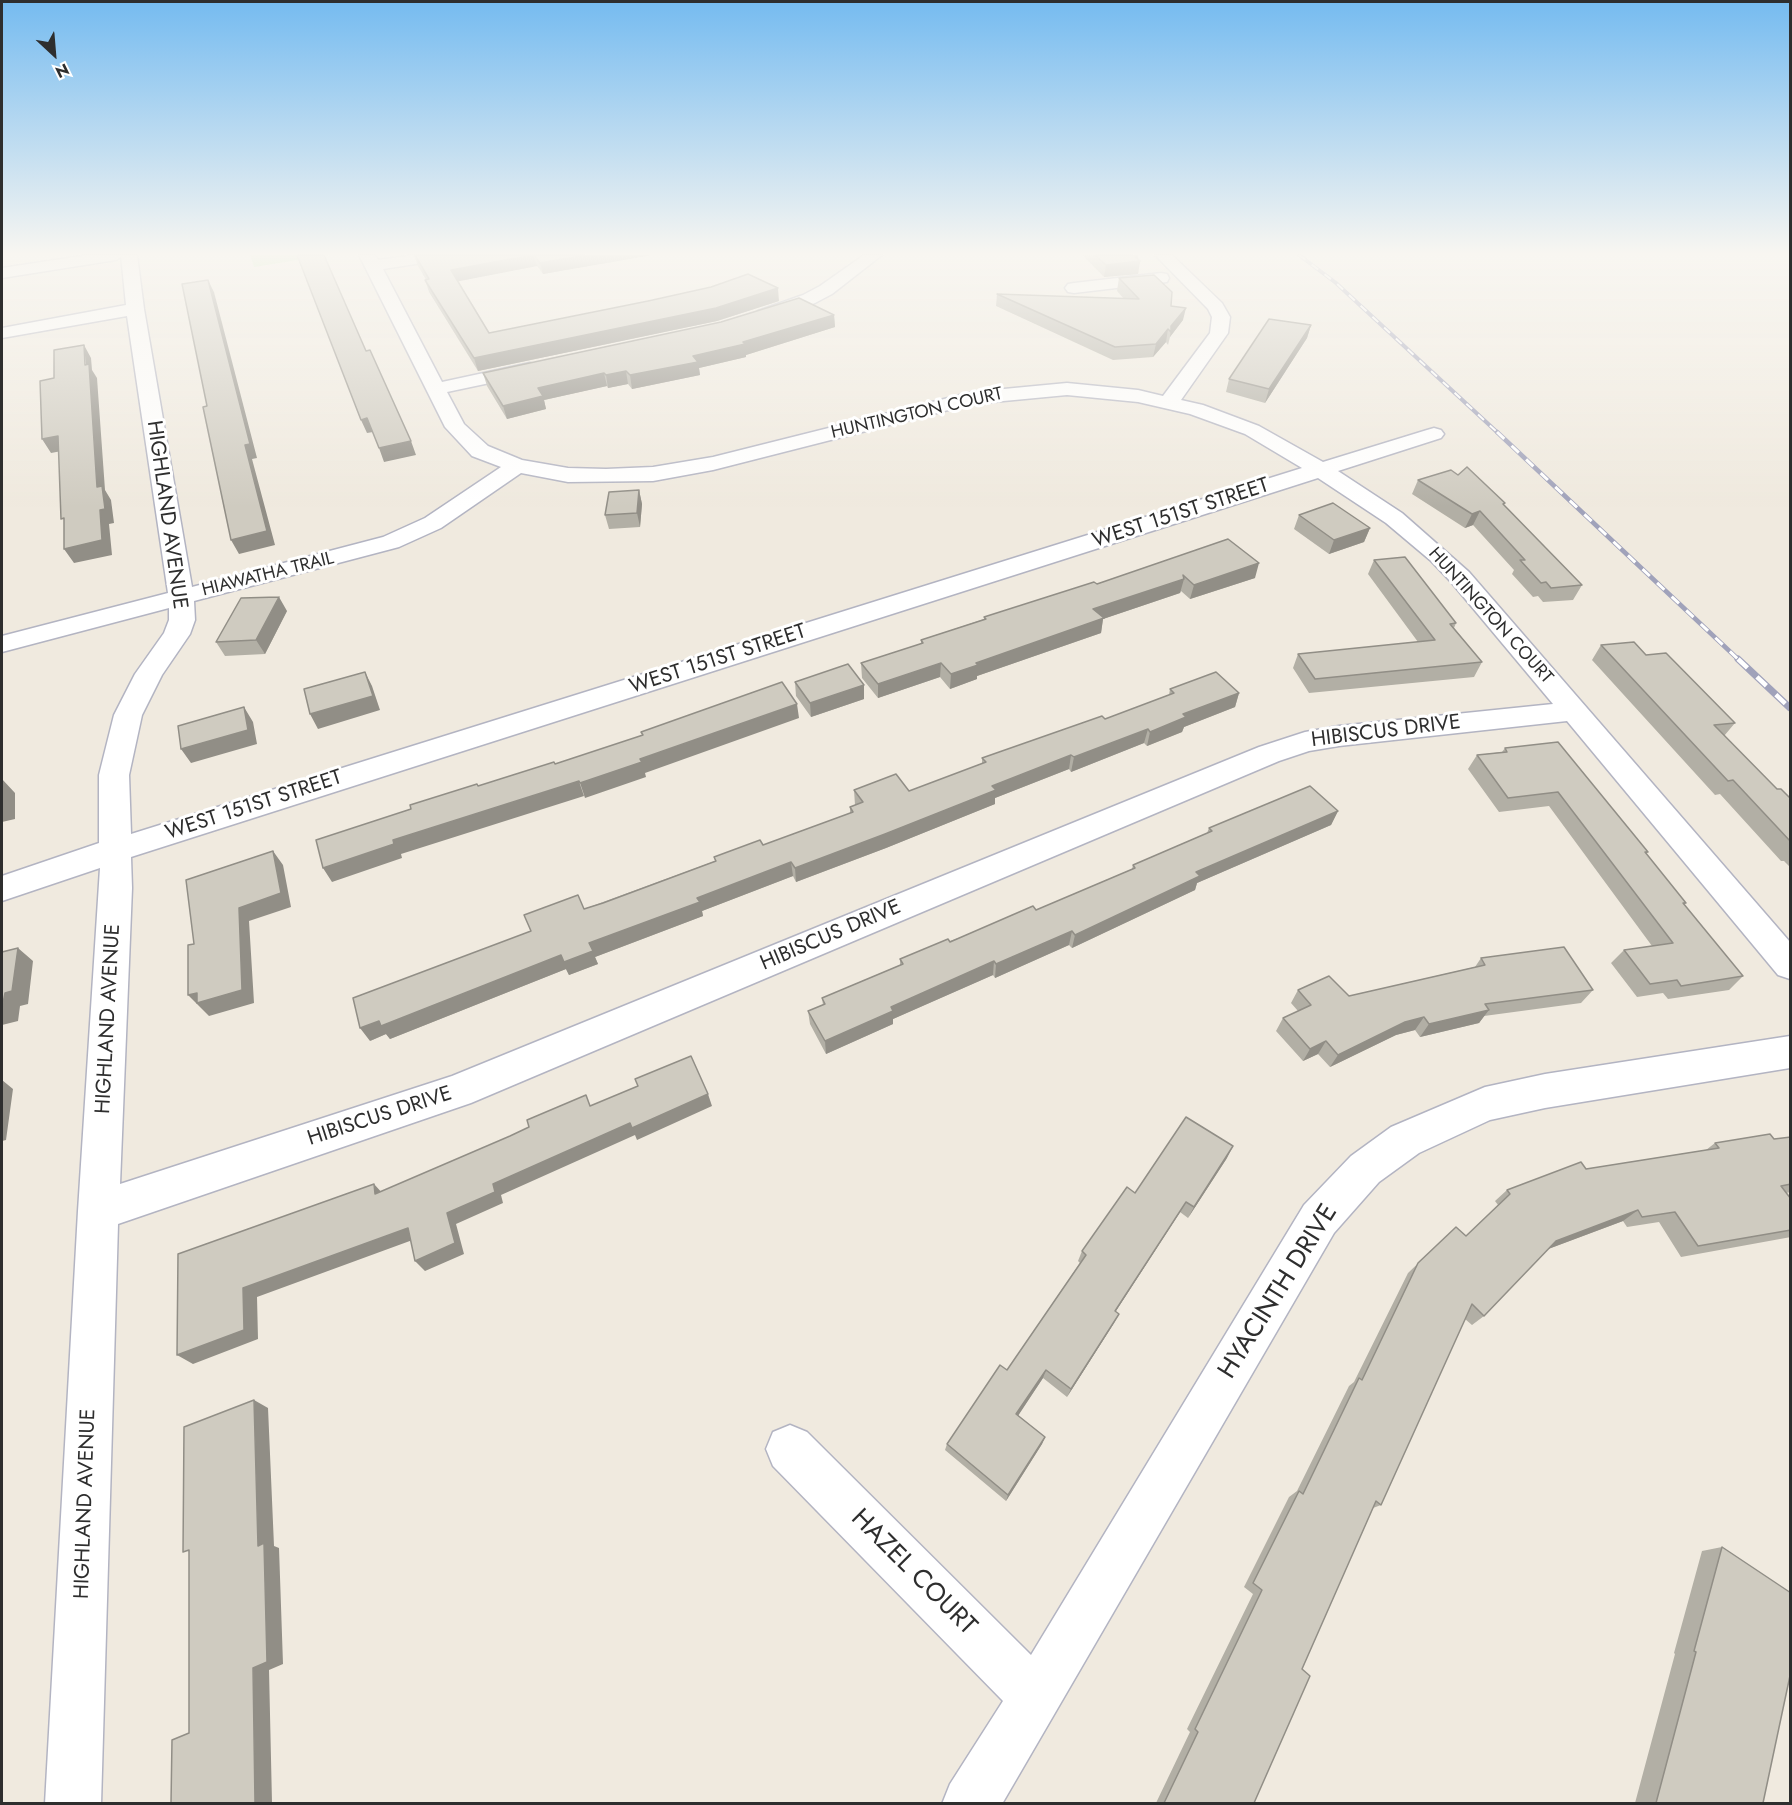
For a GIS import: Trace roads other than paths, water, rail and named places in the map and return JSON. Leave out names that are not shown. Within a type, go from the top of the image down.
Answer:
[{"type":"street","name":"HIGHLAND AVENUE","points":[[73,1803],[116,850],[114,776],[128,715],[143,684],[177,634],[182,620],[181,597],[140,339]]},
{"type":"street","name":"HUNTINGTON COURT","points":[[409,339],[434,389],[462,436],[489,456],[517,466],[568,475],[653,474],[713,463],[972,398],[1028,391],[1084,390],[1138,396],[1216,415],[1252,430],[1321,470],[1394,518],[1438,555],[1460,577],[1791,965]]},
{"type":"street","points":[[1169,402],[1213,339]]},
{"type":"street","points":[[434,389],[549,365]]},
{"type":"street","name":"WEST 151ST STREET","points":[[2,888],[1434,434]]},
{"type":"street","name":"HIAWATHA TRAIL","points":[[2,644],[391,542],[433,523],[517,466]]},
{"type":"street","name":"HIBISCUS DRIVE","points":[[98,1210],[458,1091],[1269,754],[1305,742],[1339,735],[1574,711]]},
{"type":"street","name":"HYACINTH DRIVE","points":[[970,1803],[1036,1697],[1319,1219],[1365,1169],[1405,1140],[1485,1104],[1545,1091],[1791,1052]]},
{"type":"street","name":"HAZEL COURT","points":[[790,1449],[1036,1697]]},
{"type":"railway","points":[[1397,339],[1498,433]]},
{"type":"railway","points":[[1497,432],[1740,661]]},
{"type":"railway","points":[[1738,659],[1790,708]]}]
